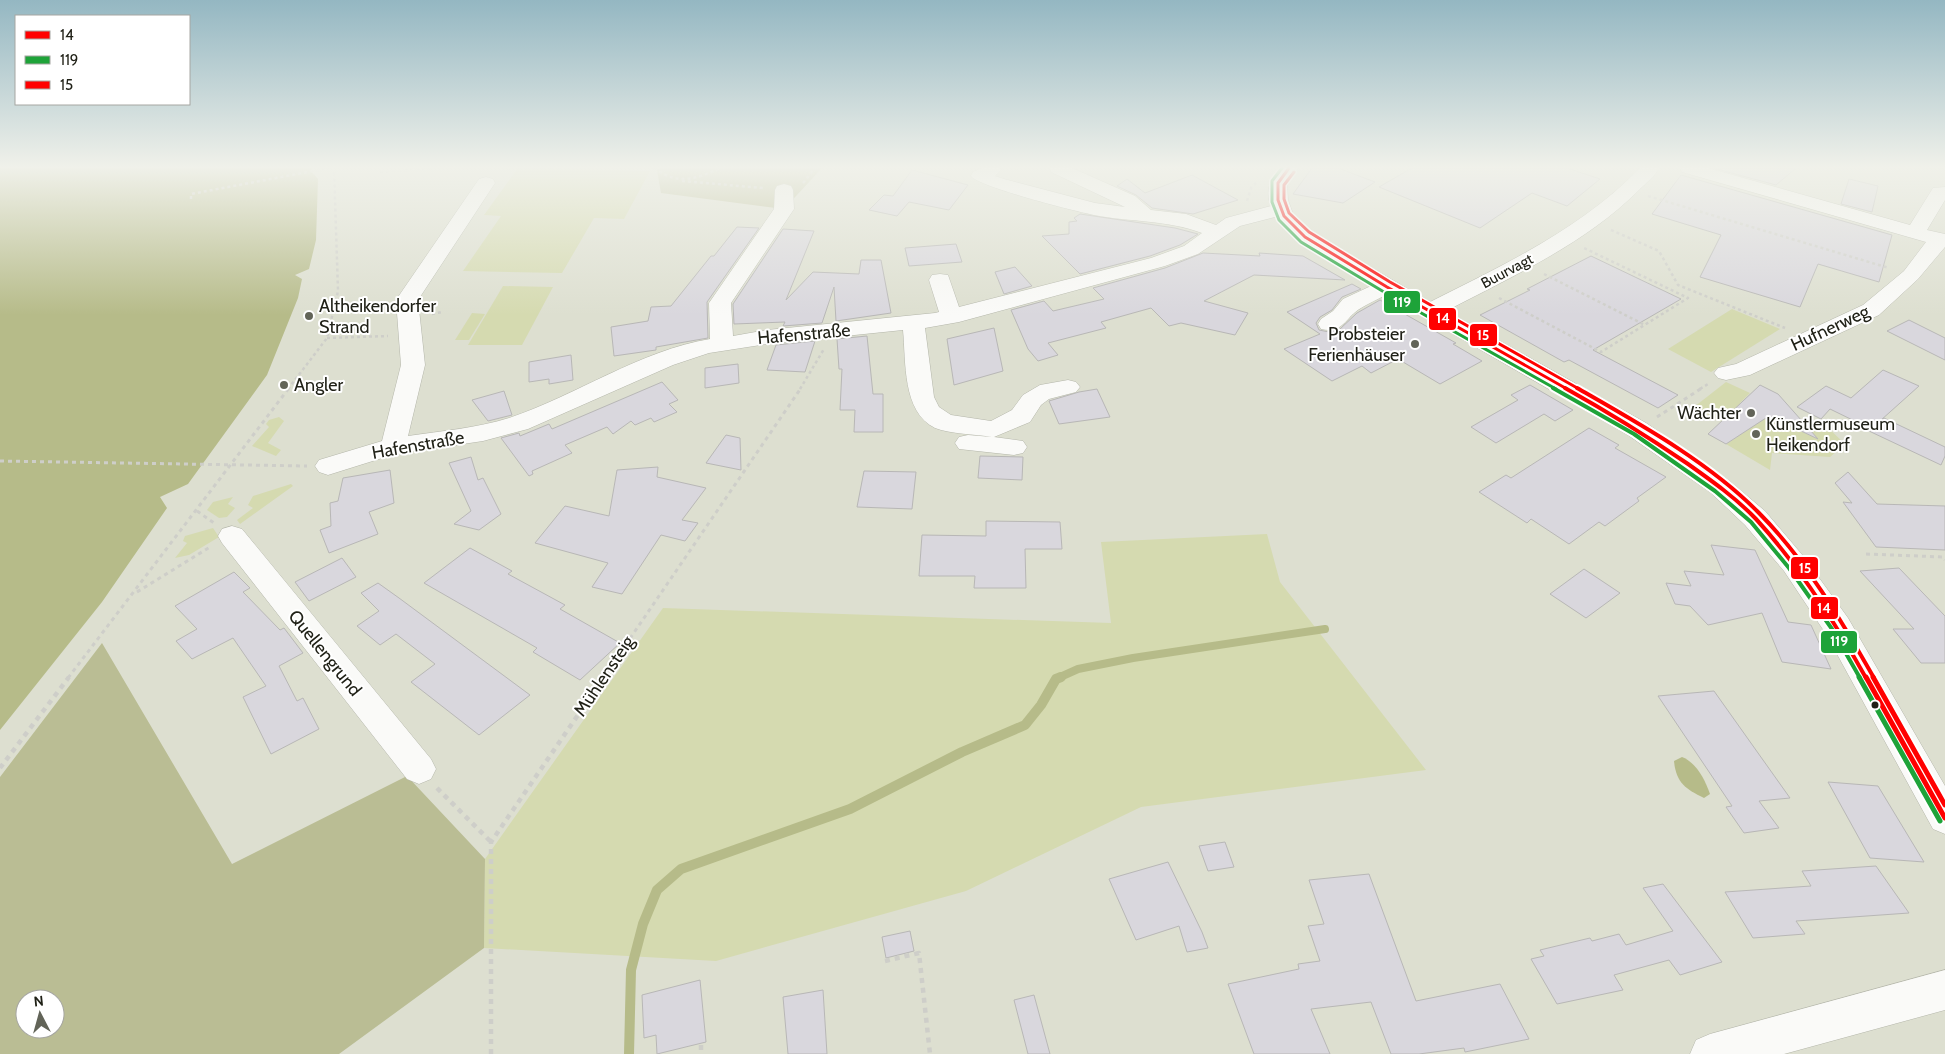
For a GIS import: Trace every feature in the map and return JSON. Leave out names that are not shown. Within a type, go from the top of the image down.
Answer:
[{"type":"street","points":[[393,446],[413,365],[407,300],[463,217]]},
{"type":"street","points":[[722,343],[720,303],[778,217]]},
{"type":"street","points":[[1159,217],[1186,220],[1216,232]]},
{"type":"street","name":"Hafenstraße","points":[[328,466],[393,446],[483,434],[519,423],[665,360],[722,343],[913,324],[951,317],[1158,262],[1191,250],[1233,222],[1249,217]]},
{"type":"street","points":[[1286,217],[1305,237],[1387,287],[1637,429],[1732,497],[1768,532],[1794,564],[1837,626],[1933,777],[1945,818]]},
{"type":"street","name":"Buurvagt","points":[[1430,311],[1523,264],[1596,217]]},
{"type":"street","points":[[1870,217],[1943,240]]},
{"type":"street","points":[[1916,232],[1925,217]]},
{"type":"street","name":"Hufnerweg","points":[[1726,372],[1742,370],[1871,310],[1911,275],[1931,249],[1943,240]]},
{"type":"street","points":[[940,280],[951,317]]},
{"type":"street","points":[[1329,324],[1341,316],[1351,304],[1387,287]]},
{"type":"street","points":[[913,324],[922,397],[925,406],[938,420],[958,425],[994,429],[1021,416],[1032,400],[1040,394],[1048,390],[1068,387]]},
{"type":"street","points":[[958,425],[954,438],[958,441],[1014,447]]},
{"type":"street","name":"Quellengrund","points":[[232,536],[419,769]]},
{"type":"street","points":[[1710,1054],[1945,990]]},
{"type":"path","points":[[0,768],[135,593],[327,338],[338,291],[336,217]]},
{"type":"path","points":[[1719,217],[1911,275]]},
{"type":"path","points":[[1592,221],[1659,251],[1678,285],[1809,338]]},
{"type":"path","points":[[1478,287],[1601,352],[1688,298],[1563,238]]},
{"type":"path","points":[[1523,264],[1645,325]]},
{"type":"path","name":"Mühlensteig","points":[[491,842],[811,373],[824,352],[831,332]]},
{"type":"path","points":[[327,338],[411,336]]},
{"type":"path","points":[[1637,429],[1726,372]]},
{"type":"path","points":[[0,460],[328,466]]},
{"type":"path","points":[[135,593],[232,536]]},
{"type":"path","points":[[1866,554],[1943,557],[1945,560]]},
{"type":"path","points":[[419,769],[491,842],[491,1054]]},
{"type":"path","points":[[885,961],[919,953],[930,1054]]},
{"type":"path","points":[[701,1045],[702,1054]]},
{"type":"shaded area","points":[[0,217],[317,217],[316,240],[309,269],[295,275],[302,279],[298,298],[267,375],[188,484],[160,497],[167,508],[102,602],[0,730]]},
{"type":"shaded area","points":[[500,217],[625,217],[624,219],[594,218],[562,273],[463,271]]},
{"type":"shaded area","points":[[503,286],[553,287],[522,345],[468,345]]},
{"type":"shaded area","points":[[1732,309],[1780,329],[1711,372],[1668,349]]},
{"type":"shaded area","points":[[472,313],[485,314],[469,340],[455,340]]},
{"type":"shaded area","points":[[1726,382],[1750,393],[1740,403],[1807,434],[1821,421],[1845,444],[1830,457],[1772,453],[1770,470],[1726,444],[1737,437],[1732,427],[1694,407]]},
{"type":"shaded area","points":[[279,417],[284,421],[268,443],[281,450],[276,456],[252,446],[269,427],[266,424],[269,420]]},
{"type":"shaded area","points":[[291,484],[293,486],[240,524],[237,520],[253,508],[248,505],[253,496]]},
{"type":"shaded area","points":[[233,497],[228,504],[235,508],[227,517],[219,518],[207,510],[213,502]]},
{"type":"shaded area","points":[[213,528],[219,537],[189,555],[175,558],[187,543],[183,541],[185,536]]},
{"type":"shaded area","points":[[1267,534],[1280,582],[1426,770],[1141,807],[966,891],[716,961],[484,948],[485,859],[663,608],[1111,623],[1101,542]]},
{"type":"shaded area","points":[[102,643],[232,864],[407,776],[485,859],[484,948],[339,1054],[0,1054],[0,777]]},
{"type":"shaded area","points":[[1682,757],[1692,763],[1703,778],[1710,794],[1704,798],[1687,788],[1679,780],[1674,761]]},
{"type":"building","points":[[1102,217],[1175,228],[1198,234],[1180,245],[1150,256],[1080,274],[1042,236],[1069,234],[1069,222],[1077,221],[1074,218]]},
{"type":"building","points":[[1453,217],[1496,217],[1480,228]]},
{"type":"building","points":[[1662,217],[1829,217],[1892,235],[1879,282],[1818,264],[1800,307],[1700,277],[1721,235]]},
{"type":"building","points":[[737,227],[759,228],[707,302],[708,338],[656,347],[656,350],[614,356],[611,327],[648,321],[651,307],[671,306]]},
{"type":"building","points":[[783,229],[814,231],[786,300],[813,272],[859,274],[861,260],[881,260],[891,313],[836,321],[834,287],[822,323],[783,326],[785,322],[734,324],[733,304]]},
{"type":"building","points":[[956,244],[962,262],[909,266],[905,248]]},
{"type":"building","points":[[1203,253],[1260,256],[1259,253],[1303,256],[1345,280],[1254,275],[1204,301],[1248,313],[1235,335],[1181,323],[1169,326],[1151,308],[1101,322],[1106,328],[1048,343],[1058,355],[1038,361],[1028,349],[1011,310],[1044,301],[1053,311],[1104,299],[1093,288],[1165,268]]},
{"type":"building","points":[[1591,256],[1681,299],[1593,350],[1678,395],[1658,408],[1569,360],[1564,362],[1480,315]]},
{"type":"building","points":[[1015,267],[1032,286],[1004,294],[995,272]]},
{"type":"building","points":[[1352,284],[1361,289],[1342,297],[1332,310],[1320,317],[1316,323],[1319,330],[1329,332],[1340,329],[1357,313],[1380,300],[1456,343],[1453,344],[1482,361],[1440,384],[1398,359],[1371,373],[1362,366],[1332,381],[1284,349],[1320,334],[1287,312]]},
{"type":"building","points":[[1909,320],[1945,338],[1945,360],[1887,331]]},
{"type":"building","points":[[994,328],[1003,371],[954,385],[947,339]]},
{"type":"building","points":[[867,336],[873,394],[883,394],[883,432],[854,432],[855,410],[840,410],[842,369],[839,369],[837,339]]},
{"type":"building","points":[[815,341],[805,372],[767,370],[776,345]]},
{"type":"building","points":[[571,355],[573,380],[549,384],[549,379],[529,382],[529,362]]},
{"type":"building","points":[[738,364],[739,383],[705,388],[705,368]]},
{"type":"building","points":[[1883,370],[1919,386],[1871,429],[1830,409],[1821,419],[1797,407],[1826,386],[1851,398]]},
{"type":"building","points":[[662,382],[678,400],[669,404],[677,412],[654,422],[651,418],[635,425],[631,421],[613,434],[607,427],[565,445],[572,453],[532,471],[533,474],[529,476],[501,438],[519,433],[520,436],[549,424],[552,429]]},
{"type":"building","points":[[1530,385],[1573,410],[1555,421],[1544,414],[1496,443],[1471,427],[1518,400],[1511,395]]},
{"type":"building","points":[[1760,385],[1778,394],[1818,439],[1769,416],[1726,444],[1708,434]]},
{"type":"building","points":[[1097,389],[1110,417],[1059,424],[1049,401]]},
{"type":"building","points":[[504,391],[512,415],[488,421],[472,400]]},
{"type":"building","points":[[1884,418],[1945,447],[1945,456],[1941,465],[1869,431]]},
{"type":"building","points":[[1589,428],[1619,445],[1615,448],[1666,477],[1637,498],[1639,501],[1605,526],[1599,522],[1569,544],[1531,519],[1527,523],[1479,492],[1506,475],[1511,478]]},
{"type":"building","points":[[726,435],[740,438],[741,470],[706,463]]},
{"type":"building","points":[[980,456],[1023,457],[1022,480],[978,478]]},
{"type":"building","points":[[471,457],[478,480],[483,478],[501,514],[479,530],[454,524],[471,511],[449,463]]},
{"type":"building","points":[[658,467],[657,477],[706,488],[682,520],[698,523],[685,541],[661,535],[622,594],[592,587],[608,563],[535,543],[565,506],[609,516],[617,470]]},
{"type":"building","points":[[390,470],[394,503],[369,512],[378,534],[329,553],[320,530],[331,526],[330,503],[338,501],[343,478]]},
{"type":"building","points":[[864,471],[916,472],[912,509],[857,507]]},
{"type":"building","points":[[1848,472],[1877,504],[1945,506],[1945,550],[1876,547],[1843,502],[1852,503],[1835,483]]},
{"type":"building","points":[[986,521],[1060,522],[1062,549],[1025,549],[1026,588],[974,588],[975,576],[919,576],[922,535],[986,536]]},
{"type":"building","points":[[1711,545],[1755,550],[1788,622],[1811,625],[1831,669],[1782,662],[1762,613],[1708,625],[1690,606],[1675,604],[1666,583],[1691,586],[1684,571],[1724,575]]},
{"type":"building","points":[[470,548],[512,571],[508,574],[565,605],[560,609],[620,643],[580,680],[533,652],[537,648],[424,583]]},
{"type":"building","points":[[342,558],[356,577],[309,601],[295,582]]},
{"type":"building","points":[[1899,568],[1945,616],[1945,663],[1921,663],[1893,629],[1914,629],[1860,571]]},
{"type":"building","points":[[1584,569],[1620,593],[1586,618],[1550,594]]},
{"type":"building","points":[[234,572],[250,588],[243,592],[280,630],[284,628],[303,653],[279,666],[297,701],[303,698],[319,729],[271,754],[243,697],[266,686],[233,638],[192,659],[176,641],[197,629],[175,606]]},
{"type":"building","points":[[378,583],[530,695],[479,735],[411,682],[435,664],[396,634],[380,645],[357,626],[379,611],[361,593]]},
{"type":"building","points":[[1714,691],[1790,798],[1759,801],[1779,828],[1744,833],[1726,807],[1732,806],[1658,696]]},
{"type":"building","points":[[1828,782],[1878,786],[1924,862],[1870,858]]},
{"type":"building","points":[[1225,842],[1234,867],[1208,871],[1199,846]]},
{"type":"building","points":[[1168,862],[1208,948],[1187,952],[1179,926],[1136,940],[1109,879]]},
{"type":"building","points":[[1876,866],[1909,913],[1796,921],[1805,934],[1753,938],[1725,892],[1811,886],[1802,871]]},
{"type":"building","points":[[1369,874],[1416,1001],[1500,984],[1529,1039],[1465,1052],[1464,1048],[1419,1054],[1391,1054],[1371,1002],[1311,1009],[1330,1054],[1254,1054],[1228,984],[1299,969],[1298,964],[1320,961],[1308,926],[1324,924],[1309,880]]},
{"type":"building","points":[[1663,884],[1722,962],[1680,975],[1669,960],[1614,975],[1623,990],[1557,1004],[1531,959],[1544,956],[1540,950],[1590,938],[1592,941],[1619,934],[1626,945],[1673,931],[1643,888]]},
{"type":"building","points":[[910,931],[914,951],[886,958],[882,937]]},
{"type":"building","points":[[700,980],[706,1042],[657,1054],[656,1035],[644,1038],[642,995]]},
{"type":"building","points":[[823,990],[827,1054],[788,1054],[783,997]]},
{"type":"building","points":[[1034,995],[1050,1054],[1028,1054],[1014,1000]]},
{"type":"waterway","points":[[1058,678],[1078,669],[1133,658],[1325,629]]},
{"type":"waterway","points":[[629,1054],[631,970],[643,924],[657,890],[681,869],[850,809],[962,752],[1025,725],[1041,705],[1056,679],[1061,677]]},
{"type":"transit line","name":"119","points":[[1278,217],[1301,242],[1384,292],[1634,434],[1715,491],[1751,522],[1789,568],[1832,629],[1940,821]]},
{"type":"transit line","name":"14","points":[[1285,217],[1305,237],[1387,287],[1637,429],[1719,486],[1755,518],[1794,564],[1837,626],[1945,818]]},
{"type":"transit line","name":"15","points":[[1293,217],[1309,232],[1390,282],[1640,424],[1723,481],[1759,513],[1799,560],[1842,622],[1945,805]]},
{"type":"place","name":"Altheikendorfer Strand","points":[[309,316]]},
{"type":"place","name":"Probsteier Ferienhäuser","points":[[1415,344]]},
{"type":"place","name":"Angler","points":[[284,385]]},
{"type":"place","name":"Wächter","points":[[1751,413]]},
{"type":"place","name":"Künstlermuseum Heikendorf","points":[[1756,434]]}]
